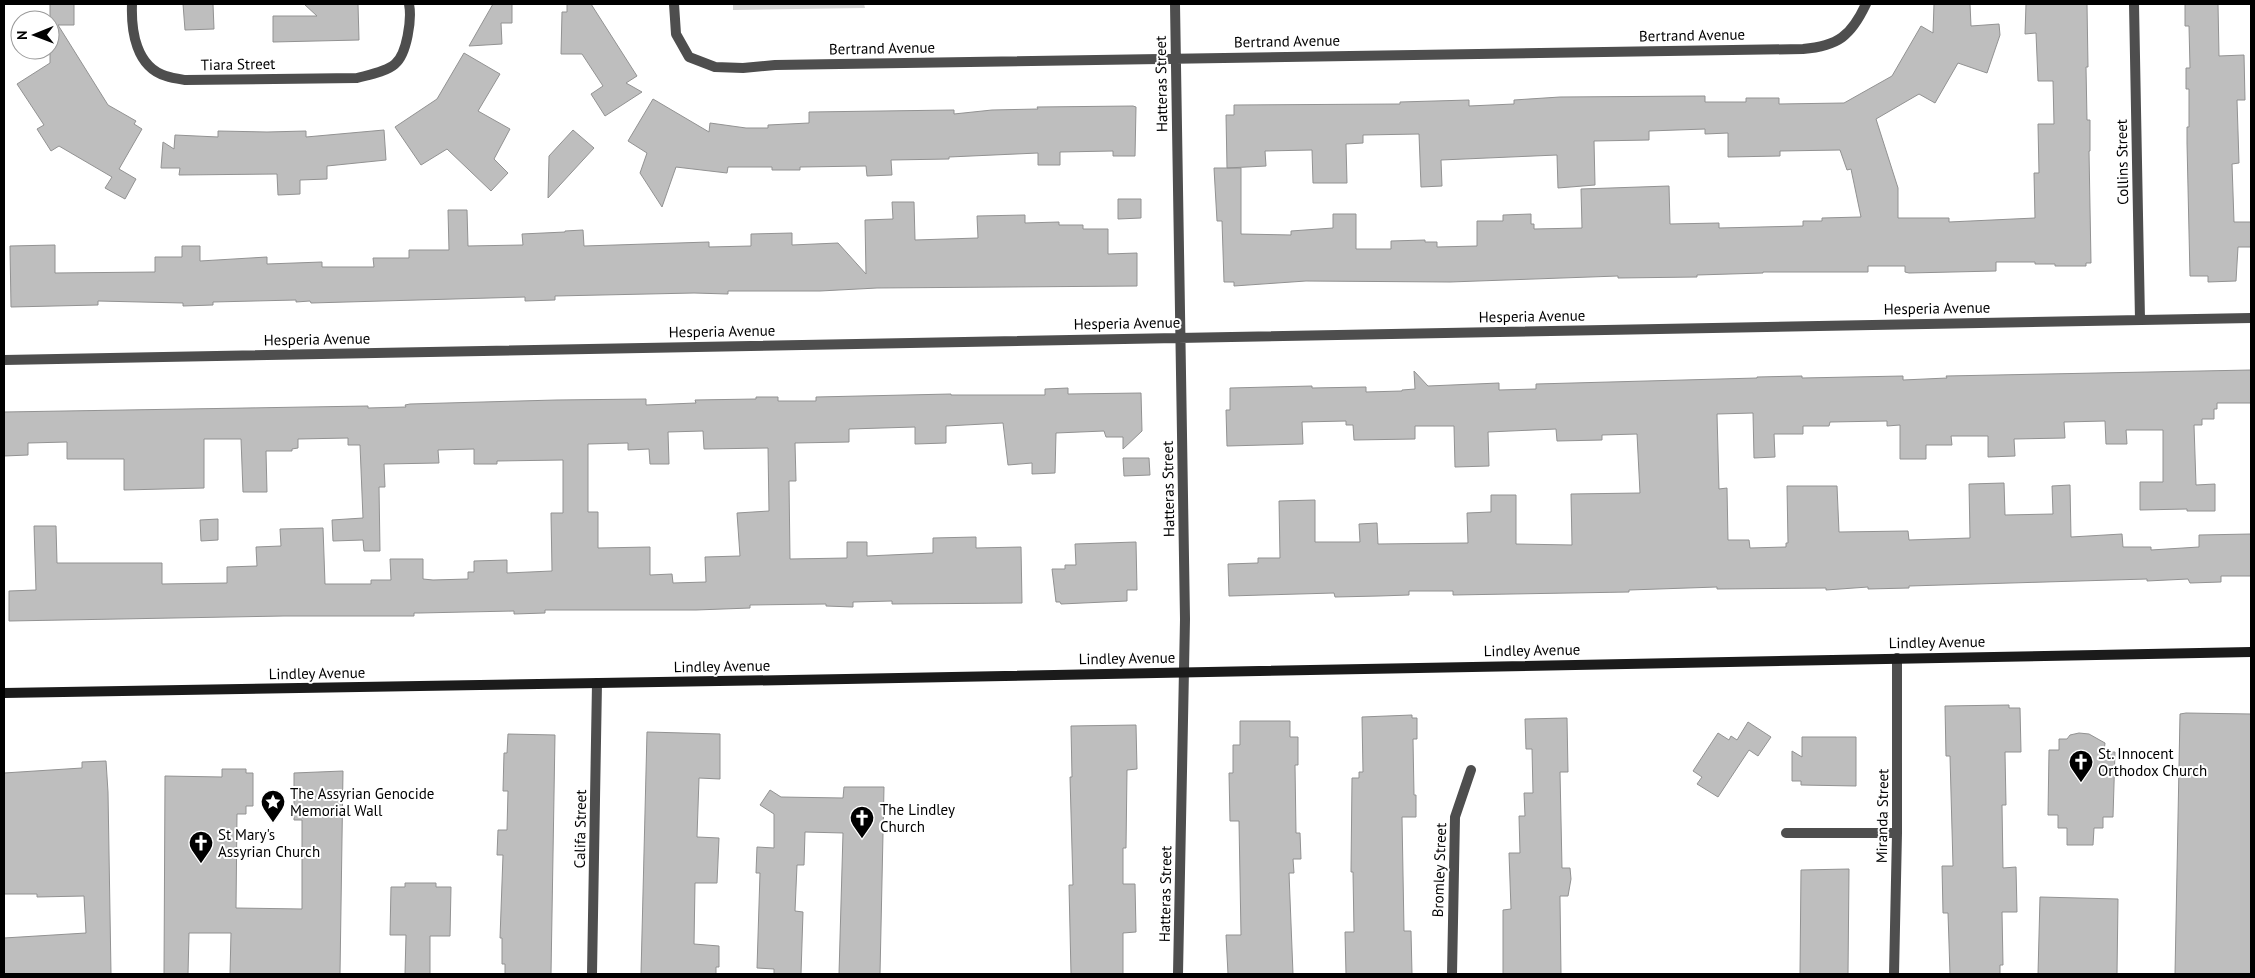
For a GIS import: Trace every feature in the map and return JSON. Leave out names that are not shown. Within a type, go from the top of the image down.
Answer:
[{"type":"main road","name":"Lindley Avenue","points":[[4,693],[2251,652]]},
{"type":"street","name":"Tiara Street","points":[[132,4],[135,44],[148,66],[164,76],[185,80],[358,78],[395,64],[408,37],[409,4]]},
{"type":"street","name":"Bertrand Avenue","points":[[674,4],[676,34],[689,57],[715,67],[743,68],[775,65],[1825,47],[1844,38],[1858,21],[1866,4]]},
{"type":"street","name":"Hatteras Street","points":[[1175,4],[1184,672],[1178,974]]},
{"type":"street","name":"Collins Street","points":[[2134,4],[2140,320]]},
{"type":"street","name":"Hesperia Avenue","points":[[4,360],[2251,318]]},
{"type":"street","name":"Miranda Street","points":[[1894,974],[1897,833],[1897,658]]},
{"type":"street","name":"Califa Street","points":[[592,974],[597,683]]},
{"type":"street","name":"Bromley Street","points":[[1452,974],[1455,818],[1472,770]]},
{"type":"street","points":[[1786,833],[1897,833]]},
{"type":"shaded area","points":[[733,4],[864,4],[865,8],[733,10]]},
{"type":"building","points":[[50,4],[74,4],[74,25],[60,25],[60,10],[50,10]]},
{"type":"building","points":[[183,4],[213,4],[214,29],[185,30]]},
{"type":"building","points":[[304,4],[358,4],[359,40],[273,42],[273,16],[317,16]]},
{"type":"building","points":[[493,4],[512,4],[512,23],[501,23],[502,44],[469,46]]},
{"type":"building","points":[[567,4],[591,4],[637,76],[626,83],[642,92],[605,116],[591,94],[603,86],[582,54],[561,54],[562,12],[567,12]]},
{"type":"building","points":[[1934,4],[1970,4],[1971,26],[1999,24],[2000,35],[1987,73],[1958,63],[1935,103],[1919,94],[1876,119],[1898,188],[1898,218],[1949,218],[1949,222],[2035,218],[2034,173],[2039,173],[2038,124],[2054,124],[2053,81],[2038,81],[2036,33],[2025,34],[2026,4],[2087,4],[2088,67],[2086,67],[2087,120],[2090,120],[2091,263],[2086,263],[2086,266],[2055,266],[2055,264],[2035,264],[2035,262],[1996,262],[1996,271],[1909,273],[1905,272],[1905,266],[1868,266],[1868,272],[1763,272],[1697,275],[1697,277],[1618,278],[1618,276],[1450,282],[1306,281],[1234,286],[1234,282],[1224,282],[1222,221],[1217,221],[1214,168],[1227,168],[1226,115],[1234,115],[1234,105],[1400,104],[1400,102],[1469,100],[1469,106],[1514,104],[1514,100],[1560,97],[1705,96],[1705,102],[1746,102],[1746,98],[1779,98],[1779,104],[1844,103],[1892,76],[1921,26],[1933,33]],"holes":[[[1705,129],[1705,134],[1728,133],[1728,157],[1780,156],[1780,151],[1840,150],[1847,170],[1851,169],[1861,217],[1822,218],[1822,221],[1803,221],[1803,226],[1719,228],[1719,223],[1670,224],[1669,186],[1581,189],[1582,228],[1534,229],[1534,224],[1531,224],[1531,214],[1503,215],[1503,221],[1477,221],[1477,246],[1437,247],[1437,242],[1425,242],[1425,240],[1391,241],[1391,249],[1356,249],[1356,214],[1333,214],[1333,228],[1291,231],[1291,235],[1241,234],[1241,168],[1227,168],[1266,166],[1265,151],[1312,150],[1313,183],[1347,183],[1346,144],[1363,143],[1363,135],[1419,134],[1421,187],[1442,186],[1441,160],[1557,155],[1558,188],[1595,185],[1594,141],[1649,140],[1649,131]]]},
{"type":"building","points":[[2185,4],[2218,4],[2219,56],[2244,55],[2245,100],[2237,100],[2239,163],[2232,164],[2234,222],[2251,222],[2251,247],[2238,247],[2236,281],[2208,282],[2208,276],[2190,276],[2187,143],[2189,89],[2186,89],[2186,68],[2190,68],[2189,26],[2185,26]]},
{"type":"building","points":[[60,28],[108,105],[136,121],[134,124],[142,129],[119,169],[136,179],[125,199],[105,188],[112,177],[59,146],[51,151],[37,129],[44,125],[17,84],[50,63],[50,60],[60,60]]},
{"type":"building","points":[[464,53],[500,74],[478,111],[510,129],[494,159],[508,173],[491,191],[447,149],[421,165],[395,127],[437,99]]},
{"type":"building","points":[[653,99],[709,132],[710,123],[746,128],[768,128],[768,125],[809,123],[809,112],[954,110],[954,114],[992,110],[1038,109],[1037,107],[1133,106],[1136,107],[1135,156],[1113,156],[1113,151],[1060,152],[1060,165],[1038,165],[1038,153],[949,157],[949,159],[891,160],[892,175],[867,176],[866,166],[800,167],[800,170],[772,170],[772,167],[728,167],[727,173],[676,167],[662,207],[640,173],[647,153],[628,141]]},
{"type":"building","points":[[384,130],[386,160],[327,166],[327,179],[300,180],[300,194],[278,195],[277,174],[179,175],[180,168],[161,168],[163,142],[174,149],[175,135],[218,137],[218,131],[306,131],[306,137]]},
{"type":"building","points":[[573,130],[594,148],[548,198],[549,156]]},
{"type":"building","points":[[1118,199],[1141,199],[1141,218],[1118,219]]},
{"type":"building","points":[[892,202],[914,202],[915,240],[978,238],[977,216],[1025,215],[1025,223],[1059,222],[1059,225],[1083,225],[1083,229],[1108,229],[1108,254],[1137,253],[1137,286],[728,291],[728,294],[555,296],[555,300],[525,301],[525,297],[311,303],[310,301],[296,302],[296,300],[213,302],[213,305],[183,306],[183,303],[98,301],[98,305],[11,307],[10,246],[55,245],[55,273],[155,272],[155,257],[182,257],[182,246],[200,246],[200,261],[267,257],[267,264],[322,262],[322,267],[374,267],[373,258],[409,258],[409,250],[449,250],[448,210],[467,210],[468,246],[523,245],[522,234],[583,230],[584,246],[709,242],[709,247],[751,246],[751,234],[792,233],[792,245],[838,243],[866,274],[865,220],[893,219]]},
{"type":"building","points":[[2251,370],[2251,403],[2217,403],[2217,409],[2214,409],[2214,419],[2202,419],[2202,425],[2194,425],[2196,485],[2215,484],[2215,511],[2187,511],[2187,509],[2140,510],[2140,482],[2163,482],[2163,430],[2126,430],[2127,444],[2106,444],[2105,421],[2064,422],[2065,438],[2014,439],[2015,456],[1988,457],[1988,436],[1951,436],[1952,445],[1926,445],[1926,459],[1900,459],[1900,425],[1887,426],[1887,421],[1830,422],[1829,426],[1803,426],[1803,434],[1774,434],[1775,457],[1754,458],[1753,413],[1717,414],[1719,489],[1727,488],[1728,540],[1749,540],[1750,548],[1786,547],[1786,543],[1788,543],[1787,486],[1837,486],[1839,532],[1908,531],[1909,540],[1970,538],[1969,484],[2004,483],[2005,515],[2053,514],[2052,486],[2070,485],[2071,537],[2122,534],[2123,547],[2151,547],[2151,550],[2199,547],[2199,535],[2251,534],[2251,576],[2221,576],[2221,582],[2190,583],[2188,579],[2147,581],[2147,579],[1909,586],[1909,588],[1868,589],[1868,587],[1826,590],[1826,588],[1717,589],[1717,587],[1629,590],[1629,592],[1453,595],[1453,591],[1409,591],[1409,595],[1379,596],[1335,597],[1334,593],[1229,596],[1228,564],[1258,563],[1258,558],[1280,558],[1279,501],[1315,500],[1315,542],[1360,542],[1359,524],[1377,523],[1378,544],[1468,543],[1467,513],[1491,512],[1491,495],[1516,495],[1516,544],[1572,545],[1571,494],[1640,493],[1637,434],[1602,435],[1602,440],[1557,441],[1556,429],[1488,432],[1489,466],[1455,467],[1454,426],[1415,426],[1415,439],[1354,440],[1353,425],[1346,425],[1346,421],[1302,422],[1303,444],[1227,446],[1226,410],[1230,410],[1230,388],[1312,386],[1312,388],[1366,387],[1366,392],[1402,391],[1415,389],[1414,371],[1428,386],[1499,383],[1499,390],[1536,389],[1536,384],[1757,377],[1903,376],[1903,380],[1947,378],[1946,376]]},
{"type":"building","points":[[1068,388],[1068,394],[1141,393],[1142,431],[1123,449],[1123,437],[1106,437],[1104,431],[1056,433],[1055,473],[1032,474],[1032,463],[1008,465],[1003,423],[946,426],[946,443],[915,444],[915,427],[849,429],[849,442],[795,443],[796,481],[789,481],[790,559],[847,558],[847,542],[867,542],[867,556],[933,553],[933,538],[976,537],[976,548],[1021,547],[1022,603],[892,604],[892,601],[853,602],[853,607],[826,606],[826,604],[750,605],[750,608],[545,610],[545,613],[514,614],[514,611],[414,613],[414,616],[284,616],[9,621],[9,591],[36,590],[34,526],[56,526],[57,563],[162,563],[162,584],[227,583],[227,567],[257,566],[256,547],[281,546],[280,529],[323,528],[325,584],[371,584],[371,580],[391,580],[390,559],[423,559],[423,579],[433,580],[468,579],[468,572],[474,572],[474,561],[507,560],[507,573],[552,571],[551,513],[563,513],[563,460],[497,461],[497,464],[474,464],[474,449],[438,450],[439,463],[384,464],[385,487],[379,487],[380,551],[364,551],[363,540],[333,541],[332,520],[363,518],[360,445],[348,445],[348,438],[298,439],[298,448],[292,449],[292,451],[266,451],[267,492],[243,492],[241,439],[204,439],[204,488],[124,490],[124,459],[67,459],[67,442],[28,443],[28,455],[4,456],[4,412],[368,406],[368,408],[406,407],[405,405],[410,404],[646,399],[646,405],[696,403],[695,400],[756,399],[756,397],[778,397],[778,401],[816,401],[816,397],[951,394],[1045,395],[1045,389]],"holes":[[[703,431],[704,449],[768,448],[769,511],[737,513],[740,556],[705,557],[706,582],[673,583],[672,574],[650,575],[650,547],[598,548],[598,512],[588,512],[588,444],[628,443],[628,450],[649,449],[650,464],[669,464],[668,432]]]},
{"type":"building","points":[[1123,458],[1149,458],[1150,475],[1124,476]]},
{"type":"building","points":[[218,519],[218,540],[201,541],[200,520]]},
{"type":"building","points":[[1136,542],[1137,590],[1127,590],[1127,601],[1061,604],[1056,602],[1052,569],[1065,569],[1065,565],[1076,565],[1075,544]]},
{"type":"building","points":[[2009,705],[2009,708],[2020,708],[2021,752],[2005,752],[2006,805],[2002,805],[2003,868],[2016,867],[2017,912],[2002,912],[2003,965],[2000,965],[2000,974],[1950,974],[1948,913],[1943,913],[1942,866],[1953,866],[1950,756],[1946,756],[1945,706]]},
{"type":"building","points":[[2180,714],[2251,714],[2251,974],[2175,974]]},
{"type":"building","points":[[1412,715],[1412,718],[1417,718],[1417,739],[1413,739],[1416,817],[1402,817],[1404,931],[1411,931],[1412,974],[1346,974],[1345,932],[1354,932],[1353,872],[1351,872],[1352,778],[1359,778],[1359,772],[1363,772],[1362,717]]},
{"type":"building","points":[[1567,718],[1568,772],[1560,772],[1562,868],[1570,868],[1571,879],[1568,896],[1560,896],[1561,974],[1503,974],[1503,910],[1511,909],[1509,853],[1520,853],[1519,816],[1525,816],[1524,793],[1533,793],[1532,749],[1526,749],[1525,719]]},
{"type":"building","points":[[1240,721],[1290,721],[1290,737],[1298,737],[1298,765],[1295,765],[1296,833],[1300,833],[1301,859],[1293,859],[1294,873],[1289,873],[1293,974],[1228,974],[1226,935],[1241,935],[1239,821],[1230,821],[1229,773],[1233,773],[1233,745],[1240,745]]},
{"type":"building","points":[[1748,722],[1771,737],[1758,756],[1749,750],[1718,797],[1697,784],[1702,777],[1693,771],[1718,733],[1729,740],[1731,736],[1737,740]]},
{"type":"building","points":[[1136,725],[1137,769],[1127,770],[1126,848],[1123,848],[1123,884],[1135,884],[1136,932],[1123,933],[1123,974],[1071,974],[1069,885],[1073,885],[1070,777],[1072,777],[1071,726]]},
{"type":"building","points":[[647,732],[720,734],[720,779],[699,778],[697,837],[719,838],[717,883],[695,883],[694,944],[719,946],[719,967],[716,967],[716,974],[641,974]]},
{"type":"building","name":"St. Innocent Orthodox Church","points":[[2079,733],[2089,734],[2105,743],[2104,752],[2115,752],[2113,817],[2103,817],[2103,828],[2094,828],[2093,845],[2067,845],[2067,828],[2058,828],[2058,815],[2048,815],[2049,750],[2059,750],[2059,739],[2067,739],[2070,735]]},
{"type":"building","points":[[508,734],[555,735],[551,974],[505,974],[505,964],[502,964],[502,938],[500,938],[503,855],[497,855],[498,830],[507,830],[508,791],[503,791],[504,753],[507,753]]},
{"type":"building","points":[[1802,737],[1856,737],[1856,786],[1801,785],[1801,781],[1792,781],[1792,751],[1802,757]]},
{"type":"building","points":[[106,761],[111,974],[4,974],[4,938],[86,933],[84,896],[37,897],[37,894],[4,894],[4,773],[82,768],[82,762]]},
{"type":"building","name":"St Mary's Assyrian Church","points":[[222,769],[246,769],[246,773],[253,773],[253,806],[246,806],[246,814],[237,814],[236,908],[302,909],[302,820],[294,820],[294,773],[343,771],[340,974],[230,974],[231,933],[189,933],[188,974],[164,974],[165,776],[222,777]]},
{"type":"building","points":[[844,787],[884,787],[880,974],[839,974],[843,833],[805,832],[804,865],[797,865],[795,911],[803,912],[801,974],[774,974],[774,969],[757,968],[760,873],[756,873],[757,847],[774,848],[774,814],[760,805],[770,790],[781,797],[843,798]]},
{"type":"building","points":[[1849,869],[1848,974],[1800,974],[1801,870]]},
{"type":"building","points":[[405,883],[436,883],[436,887],[451,887],[450,936],[430,936],[430,974],[405,974],[406,935],[390,935],[391,887],[405,887]]},
{"type":"building","points":[[2040,897],[2118,899],[2117,974],[2038,974]]},
{"type":"place","name":"St. Innocent Orthodox Church","points":[[2081,783]]},
{"type":"place","name":"The Assyrian Genocide Memorial Wall","points":[[273,823]]},
{"type":"place","name":"The Lindley Church","points":[[862,839]]},
{"type":"place","name":"St Mary's Assyrian Church","points":[[201,864]]}]
